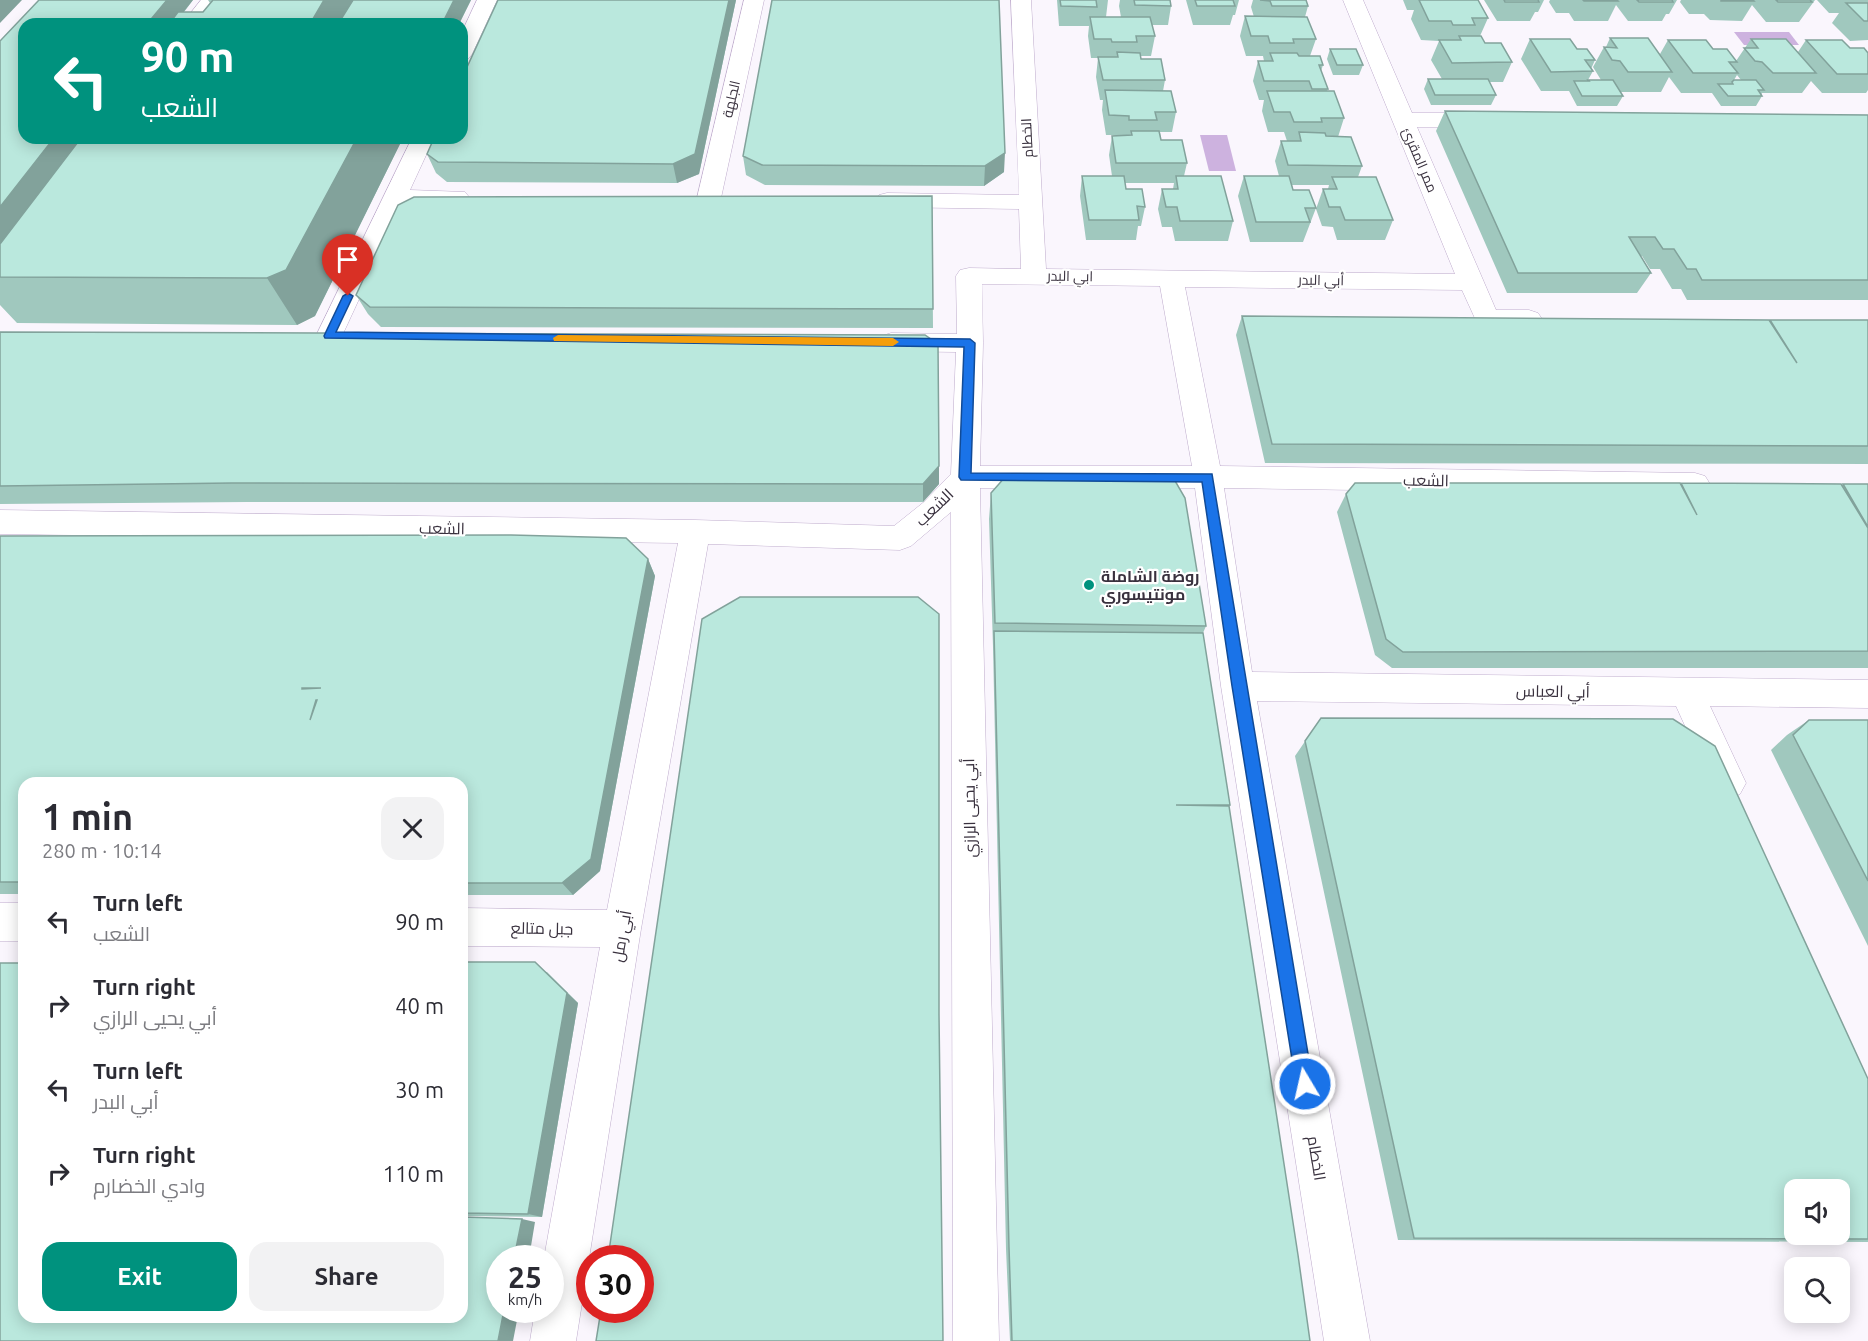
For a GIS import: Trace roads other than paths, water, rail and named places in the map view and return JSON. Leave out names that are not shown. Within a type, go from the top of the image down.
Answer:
[{"type":"street","points":[[196,18],[210,0]]},
{"type":"street","points":[[468,41],[487,0]]},
{"type":"street","name":"الجلهة","points":[[733,199],[698,198],[753,0]]},
{"type":"street","name":"الخطام","points":[[1021,0],[1034,275]]},
{"type":"street","name":"ممر المقرئ","points":[[1353,0],[1487,319],[1558,319]]},
{"type":"street","points":[[1403,120],[1510,120]]},
{"type":"street","points":[[329,336],[420,144]]},
{"type":"street","points":[[396,197],[477,197]]},
{"type":"street","points":[[864,200],[1030,202]]},
{"type":"street","name":"ابي البدر","points":[[969,276],[1171,277]]},
{"type":"street","name":"أبي يحيى الرازي","points":[[969,276],[970,343],[965,477],[976,1341]]},
{"type":"street","name":"الخطام","points":[[1171,277],[1208,477],[1238,686],[1347,1341]]},
{"type":"street","name":"أبي البدر","points":[[1171,277],[1472,282]]},
{"type":"street","points":[[863,342],[970,343]]},
{"type":"street","name":"الشعب","points":[[0,522],[695,532],[900,538],[935,510],[965,477],[1208,477],[1726,484]]},
{"type":"street","name":"أبي رمل","points":[[553,1341],[622,929],[695,532]]},
{"type":"street","name":"أبي العباس","points":[[1238,686],[1868,694]]},
{"type":"street","points":[[1687,693],[1741,810]]},
{"type":"street","points":[[0,922],[18,922]]},
{"type":"street","name":"جبل متالع","points":[[468,927],[622,929]]},
{"type":"place","name":"روضة الشاملة مونتيسوري","points":[[1089,585]]}]
